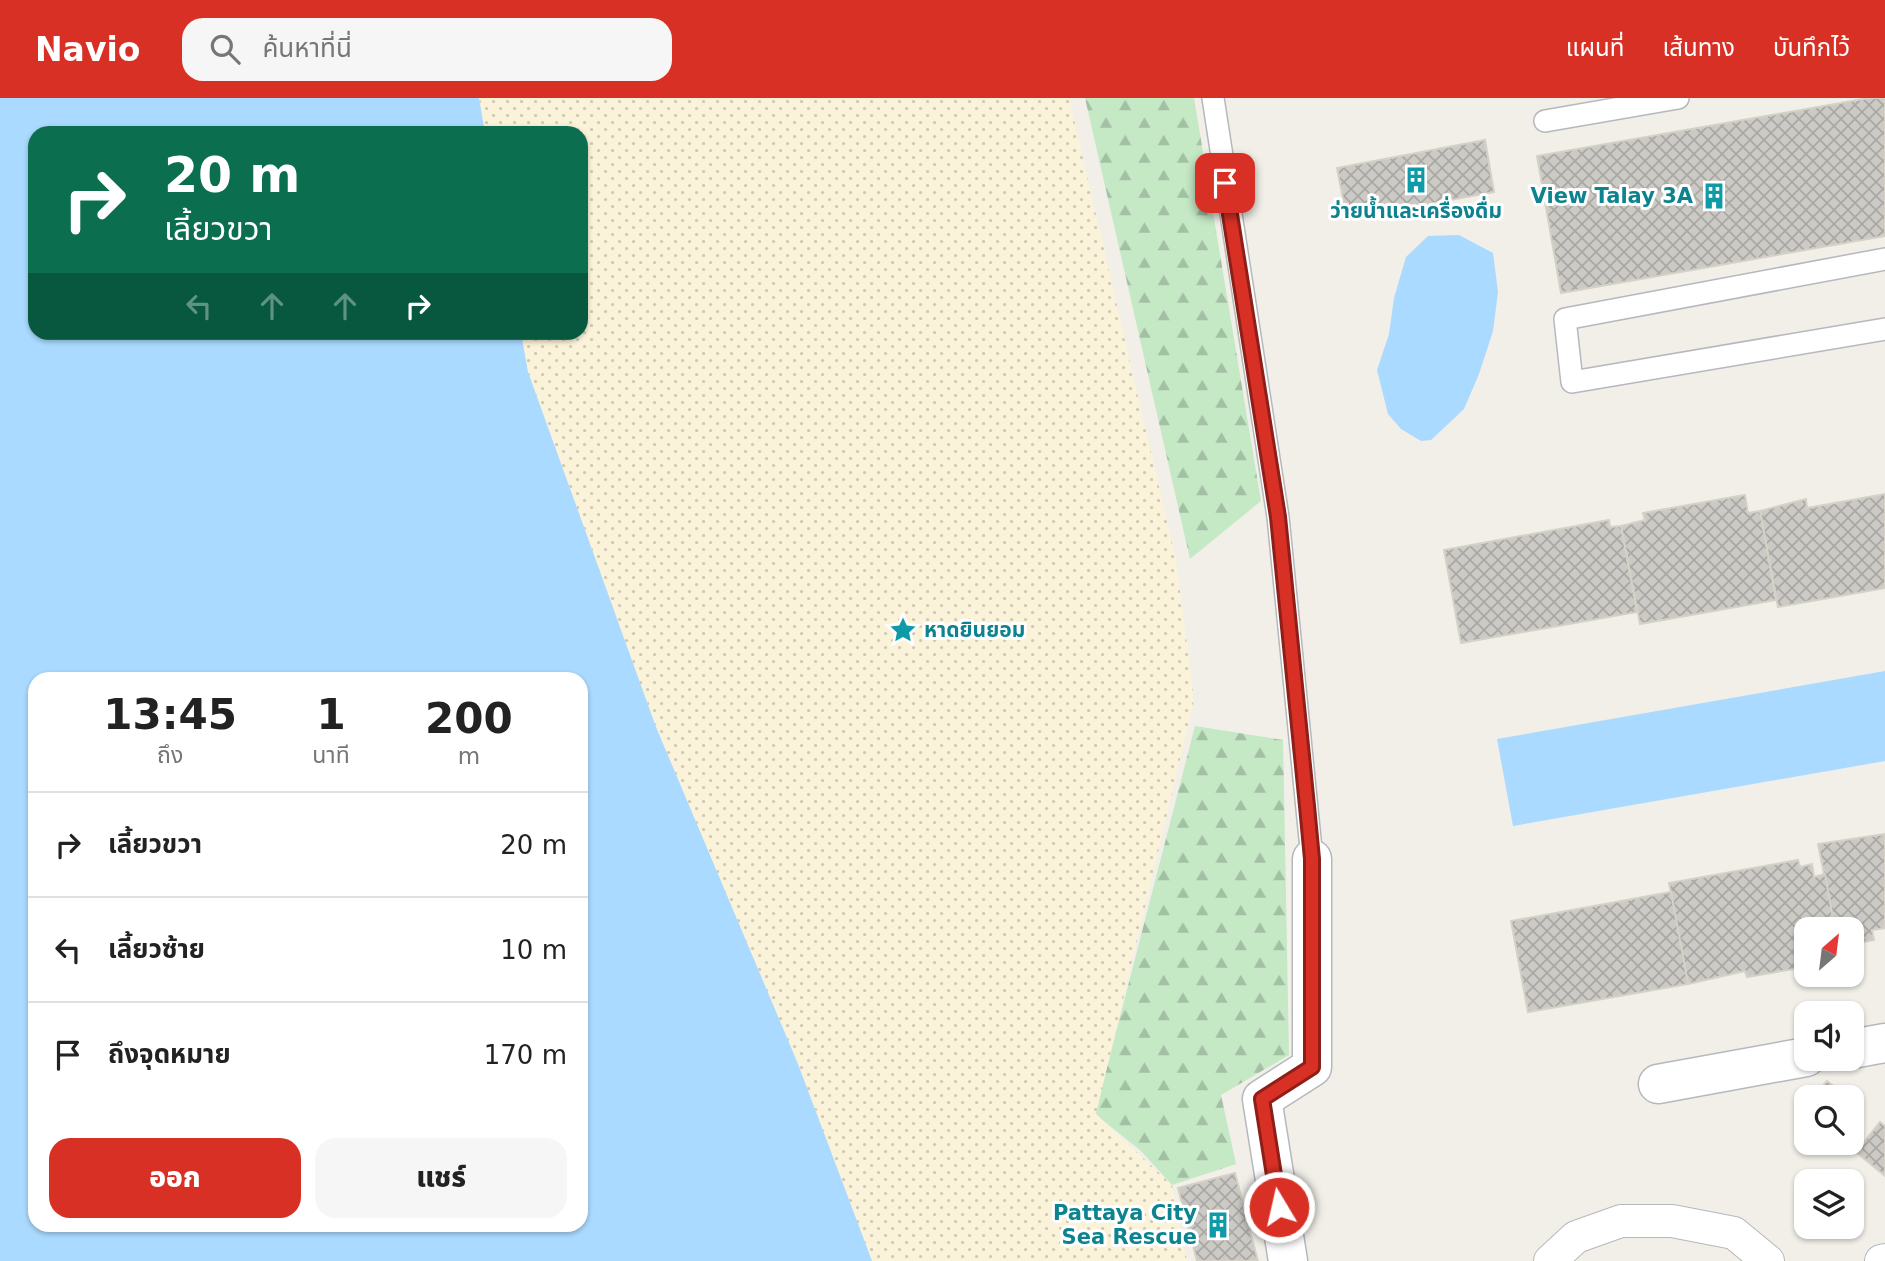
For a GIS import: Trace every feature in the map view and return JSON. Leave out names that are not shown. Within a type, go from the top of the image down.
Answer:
[{"type":"street","points":[[1288,1261],[1262,1099],[1312,1067],[1312,859]]},
{"type":"street","points":[[1864,1047],[1885,1043]]},
{"type":"street","points":[[1658,1084],[1794,1059]]},
{"type":"street","points":[[1550,1261],[1576,1237],[1621,1221],[1672,1221],[1734,1233],[1768,1261]]},
{"type":"lane","points":[[1213,98],[1278,517],[1312,859]]},
{"type":"lane","points":[[1545,121],[1678,98]]},
{"type":"lane","points":[[1885,259],[1565,319],[1572,382],[1885,329]]},
{"type":"green space","points":[[1085,98],[1194,98],[1261,501],[1190,559]]},
{"type":"green space","points":[[1195,726],[1283,740],[1289,1055],[1221,1095],[1236,1164],[1172,1185],[1141,1151],[1095,1114]]},
{"type":"sand","name":"หาดยินยอม","points":[[479,98],[1069,98],[1176,561],[1194,700],[1096,1114],[1172,1185],[1187,1261],[872,1261],[798,1064],[656,727],[528,372],[522,340],[588,340],[588,126],[484,126]]},
{"type":"water","points":[[0,98],[479,98],[484,126],[28,126],[28,340],[522,340],[528,372],[656,727],[798,1064],[872,1261],[0,1261]]},
{"type":"water","points":[[1459,235],[1493,253],[1498,292],[1493,331],[1464,409],[1431,440],[1421,441],[1401,429],[1388,414],[1377,370],[1389,334],[1394,298],[1406,257],[1428,236]]},
{"type":"water","points":[[1885,671],[1885,761],[1513,826],[1497,739]]},
{"type":"building","name":"View Talay 3A","points":[[1869,98],[1885,98],[1885,236],[1561,293],[1537,156]]},
{"type":"building","name":"ว่ายน้ำและเครื่องดื่ม","points":[[1485,140],[1494,192],[1347,219],[1337,168]]},
{"type":"building","points":[[1885,494],[1885,588],[1778,607],[1760,511],[1806,499],[1807,508]]},
{"type":"building","points":[[1745,495],[1748,513],[1760,511],[1776,600],[1640,624],[1621,526],[1645,520],[1643,513]]},
{"type":"building","points":[[1609,520],[1610,527],[1621,526],[1637,612],[1461,643],[1444,550]]},
{"type":"building","points":[[1885,834],[1885,928],[1872,930],[1874,940],[1864,942],[1864,917],[1833,917],[1818,844]]},
{"type":"building","points":[[1798,860],[1800,867],[1812,864],[1814,877],[1825,874],[1833,917],[1794,917],[1794,969],[1747,977],[1745,971],[1688,984],[1669,883]]},
{"type":"building","points":[[1671,892],[1688,984],[1528,1012],[1511,921]]},
{"type":"building","points":[[1880,1122],[1885,1126],[1885,1176],[1860,1155],[1864,1155],[1864,1142]]},
{"type":"building","name":"Pattaya City Sea Rescue","points":[[1235,1173],[1258,1261],[1197,1261],[1178,1188]]},
{"type":"place","name":"ว่ายน้ำและเครื่องดื่ม","points":[[1416,180]]},
{"type":"place","name":"View Talay 3A","points":[[1714,196]]},
{"type":"place","name":"หาดยินยอม","points":[[903,630]]},
{"type":"place","name":"Pattaya City Sea Rescue","points":[[1218,1225]]},
{"type":"route","points":[[1225,183],[1278,517],[1312,859],[1312,1067],[1262,1099],[1279,1207]]}]
